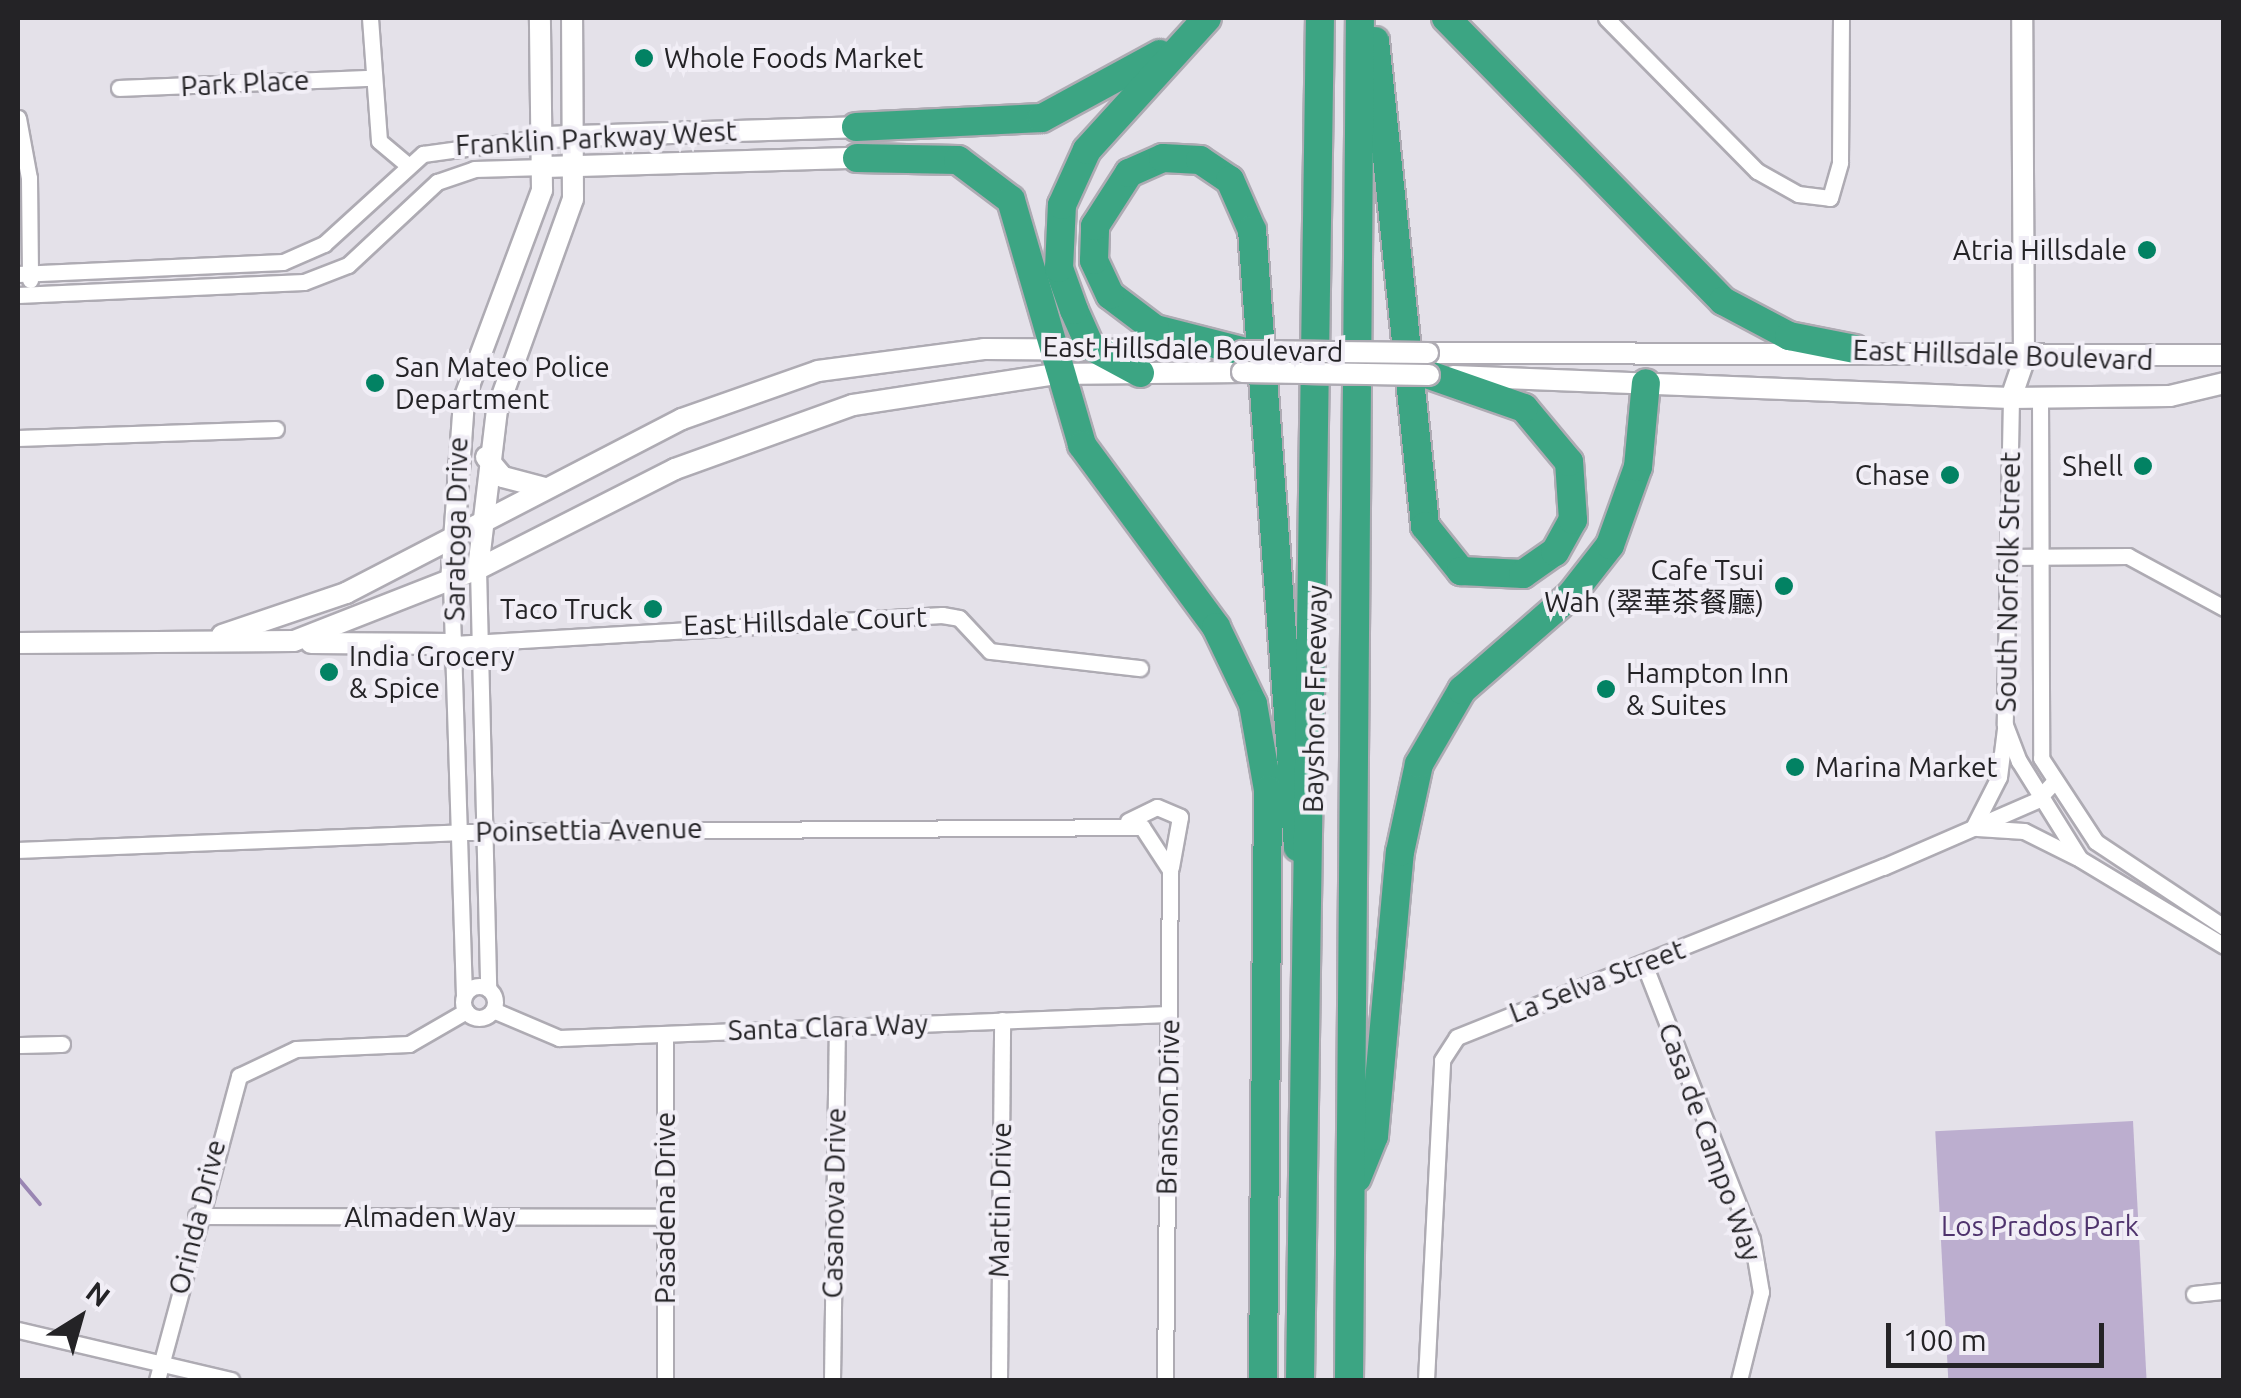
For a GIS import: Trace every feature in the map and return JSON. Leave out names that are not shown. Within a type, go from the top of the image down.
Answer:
[{"type":"highway","points":[[856,127],[1062,112],[1142,68],[1196,18]]},
{"type":"highway","points":[[1140,373],[1090,346],[1059,268],[1068,186],[1099,136],[1207,18]]},
{"type":"highway","name":"Bayshore Freeway","points":[[1300,1380],[1311,961],[1320,18]]},
{"type":"highway","name":"Bayshore Freeway","points":[[1348,1380],[1360,18]]},
{"type":"highway","points":[[1372,18],[1425,526],[1461,571],[1523,574],[1555,552],[1573,520],[1569,462],[1524,408],[1428,364]]},
{"type":"highway","points":[[1446,18],[1723,301],[1788,336],[1854,349]]},
{"type":"highway","points":[[857,158],[942,156],[1002,187],[1023,231],[1056,374],[1094,466],[1228,646],[1264,747],[1263,1380]]},
{"type":"highway","points":[[1242,361],[1155,329],[1110,295],[1094,260],[1095,226],[1130,173],[1162,158],[1200,160],[1230,180],[1252,230],[1311,961]]},
{"type":"highway","points":[[1351,1194],[1374,1136],[1400,852],[1419,764],[1462,690],[1571,594],[1610,544],[1638,467],[1646,369]]},
{"type":"main road","name":"Saratoga Drive","points":[[450,582],[464,399],[526,240],[544,167],[540,18]]},
{"type":"main road","name":"Saratoga Drive","points":[[478,569],[486,457],[509,368],[567,227],[576,135],[572,18]]},
{"type":"main road","name":"South Norfolk Street","points":[[2010,398],[2024,361],[2022,18]]},
{"type":"main road","name":"Franklin Parkway West","points":[[545,137],[856,127]]},
{"type":"main road","name":"Franklin Parkway West","points":[[544,167],[857,158]]},
{"type":"main road","name":"East Hillsdale Boulevard","points":[[222,635],[346,593],[712,406],[818,371],[1049,346],[1090,346],[1242,361],[1646,369],[2010,398],[2170,396],[2224,383]]},
{"type":"main road","name":"East Hillsdale Boulevard","points":[[1646,369],[1854,349],[2024,361],[2224,355]]},
{"type":"main road","name":"East Hillsdale Boulevard","points":[[18,643],[222,635],[294,641],[450,582],[645,482],[792,424],[908,392],[1056,374],[1140,373],[1242,361]]},
{"type":"main road","name":"South Norfolk Street","points":[[2024,361],[2040,398]]},
{"type":"main road","points":[[486,457],[514,482],[547,488]]},
{"type":"main road","points":[[294,641],[454,644]]},
{"type":"street","points":[[370,18],[371,78],[379,141],[406,164]]},
{"type":"street","points":[[1606,18],[1757,171],[1798,194],[1830,198],[1840,162],[1841,18]]},
{"type":"street","name":"Park Place","points":[[119,88],[371,78]]},
{"type":"street","points":[[18,118],[30,178],[24,295]]},
{"type":"street","name":"Franklin Parkway West","points":[[24,274],[282,262],[324,244],[406,164],[462,141],[545,137]]},
{"type":"street","name":"Franklin Parkway West","points":[[24,295],[304,282],[348,265],[436,182],[474,169],[544,167]]},
{"type":"street","name":"South Norfolk Street","points":[[2010,398],[2005,725],[2037,800],[2080,859]]},
{"type":"street","name":"South Norfolk Street","points":[[2040,398],[2034,724],[2053,784],[2096,842],[2224,927]]},
{"type":"street","points":[[18,438],[276,429]]},
{"type":"street","points":[[2007,557],[2040,551],[2128,556],[2224,608]]},
{"type":"street","name":"Saratoga Drive","points":[[478,569],[488,989],[493,1010]]},
{"type":"street","name":"Saratoga Drive","points":[[450,582],[462,832],[465,1004]]},
{"type":"street","name":"East Hillsdale Court","points":[[454,644],[942,615],[959,618],[990,651],[1140,668]]},
{"type":"street","points":[[2005,725],[1999,778],[1973,828],[2024,831],[2080,859],[2224,946]]},
{"type":"street","name":"La Selva Street","points":[[1426,1380],[1442,1060],[1479,1025],[1644,964],[1973,828],[2037,800],[2053,784]]},
{"type":"street","points":[[1128,821],[1157,807],[1180,818],[1170,870]]},
{"type":"street","name":"Poinsettia Avenue","points":[[18,850],[484,831],[1128,821],[1157,836]]},
{"type":"street","name":"Branson Drive","points":[[1157,836],[1170,870],[1166,1380]]},
{"type":"street","name":"Casa de Campo Way","points":[[1644,964],[1752,1239],[1762,1292],[1739,1380]]},
{"type":"street","points":[[488,989],[465,1004],[480,1018],[493,1010]]},
{"type":"street","name":"Orinda Drive","points":[[157,1380],[226,1098],[255,1066],[296,1049],[410,1044],[465,1004]]},
{"type":"street","name":"Santa Clara Way","points":[[493,1010],[559,1038],[1170,1014]]},
{"type":"street","name":"Martin Drive","points":[[998,1380],[1002,1020]]},
{"type":"street","name":"Casanova Drive","points":[[832,1380],[837,1025]]},
{"type":"street","name":"Pasadena Drive","points":[[664,1380],[665,1035]]},
{"type":"street","points":[[18,1045],[62,1044]]},
{"type":"street","name":"Almaden Way","points":[[196,1216],[665,1217]]},
{"type":"street","points":[[2194,1294],[2224,1291]]},
{"type":"street","points":[[18,1330],[231,1380]]},
{"type":"green space","name":"Los Prados Park","points":[[2133,1121],[2147,1380],[1948,1380],[1935,1131]]},
{"type":"waterway","points":[[18,1178],[40,1204]]},
{"type":"place","name":"Whole Foods Market","points":[[644,58]]},
{"type":"place","name":"Atria Hillsdale","points":[[2147,250]]},
{"type":"place","name":"San Mateo Police Department","points":[[375,383]]},
{"type":"place","name":"Shell","points":[[2143,466]]},
{"type":"place","name":"Chase","points":[[1950,475]]},
{"type":"place","name":"Cafe Tsui Wah (翠華茶餐廳)","points":[[1784,586]]},
{"type":"place","name":"Taco Truck","points":[[653,609]]},
{"type":"place","name":"India Grocery & Spice","points":[[329,672]]},
{"type":"place","name":"Hampton Inn & Suites","points":[[1606,689]]},
{"type":"place","name":"Marina Market","points":[[1795,767]]}]
